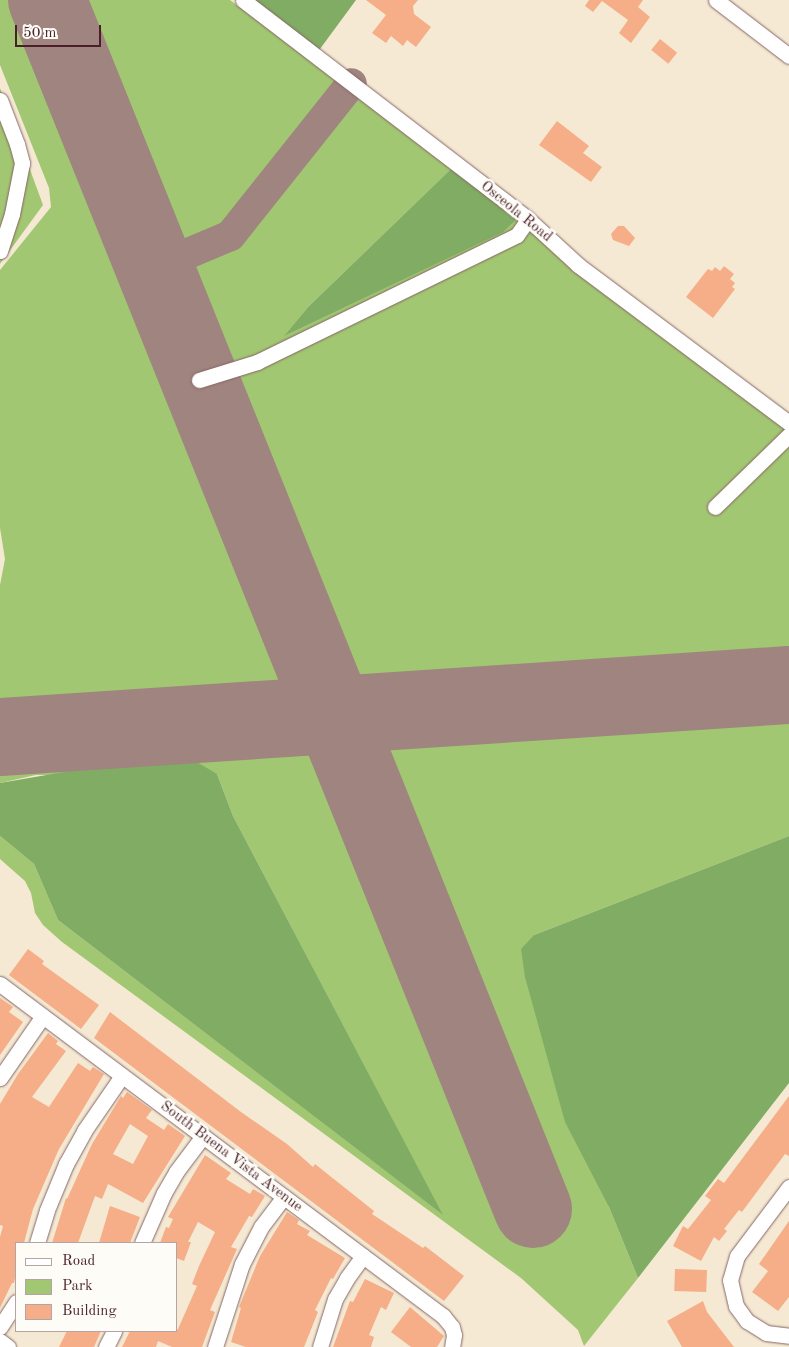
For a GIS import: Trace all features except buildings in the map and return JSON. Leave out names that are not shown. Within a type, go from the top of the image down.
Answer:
[{"type":"street","name":"Osceola Road","points":[[243,0],[528,219],[578,265],[659,323],[789,423]]},
{"type":"street","points":[[716,0],[789,56]]},
{"type":"street","points":[[0,100],[18,144],[22,163],[12,214],[0,251]]},
{"type":"street","points":[[199,380],[257,362],[499,244],[517,235],[528,219]]},
{"type":"street","points":[[715,507],[789,435]]},
{"type":"street","name":"South Buena Vista Avenue","points":[[0,984],[445,1318],[452,1327],[453,1341]]},
{"type":"street","points":[[0,1078],[43,1016]]},
{"type":"street","points":[[38,1242],[47,1210],[66,1164],[84,1131],[122,1076]]},
{"type":"street","points":[[142,1242],[164,1193],[176,1172],[203,1136]]},
{"type":"street","points":[[789,1188],[737,1256],[730,1280],[734,1303],[744,1319],[766,1333],[789,1336]]},
{"type":"street","points":[[215,1347],[247,1253],[261,1227],[284,1197]]},
{"type":"street","points":[[320,1347],[335,1299],[363,1256]]},
{"type":"street","points":[[0,1327],[15,1304]]},
{"type":"street","points":[[106,1347],[114,1332]]},
{"type":"street","points":[[0,1341],[8,1347]]},
{"type":"green space","points":[[0,0],[230,0],[453,167],[308,307],[285,335],[518,218],[789,429],[789,836],[534,935],[609,1207],[638,1278],[584,1346],[578,1330],[521,1278],[62,942],[43,925],[35,913],[31,893],[25,881],[0,859],[0,836],[34,864],[58,920],[442,1214],[233,816],[217,774],[36,775],[0,783],[0,585],[5,559],[0,528],[0,270],[51,207],[49,188],[0,65]]},
{"type":"green space","points":[[246,0],[356,0],[317,53]]},
{"type":"green space","points":[[0,88],[43,205],[0,264]]},
{"type":"green space","points":[[453,167],[518,218],[503,232],[284,336],[308,307]]},
{"type":"green space","points":[[180,752],[217,774],[233,816],[443,1215],[58,920],[34,864],[0,836],[0,783]]},
{"type":"green space","points":[[789,836],[789,1083],[638,1278],[609,1207],[565,1122],[525,977],[521,949],[534,935]]},
{"type":"taxiway","points":[[154,267],[230,235],[351,83]]},
{"type":"runway","points":[[47,0],[533,1209]]},
{"type":"runway","points":[[0,737],[789,685]]}]
